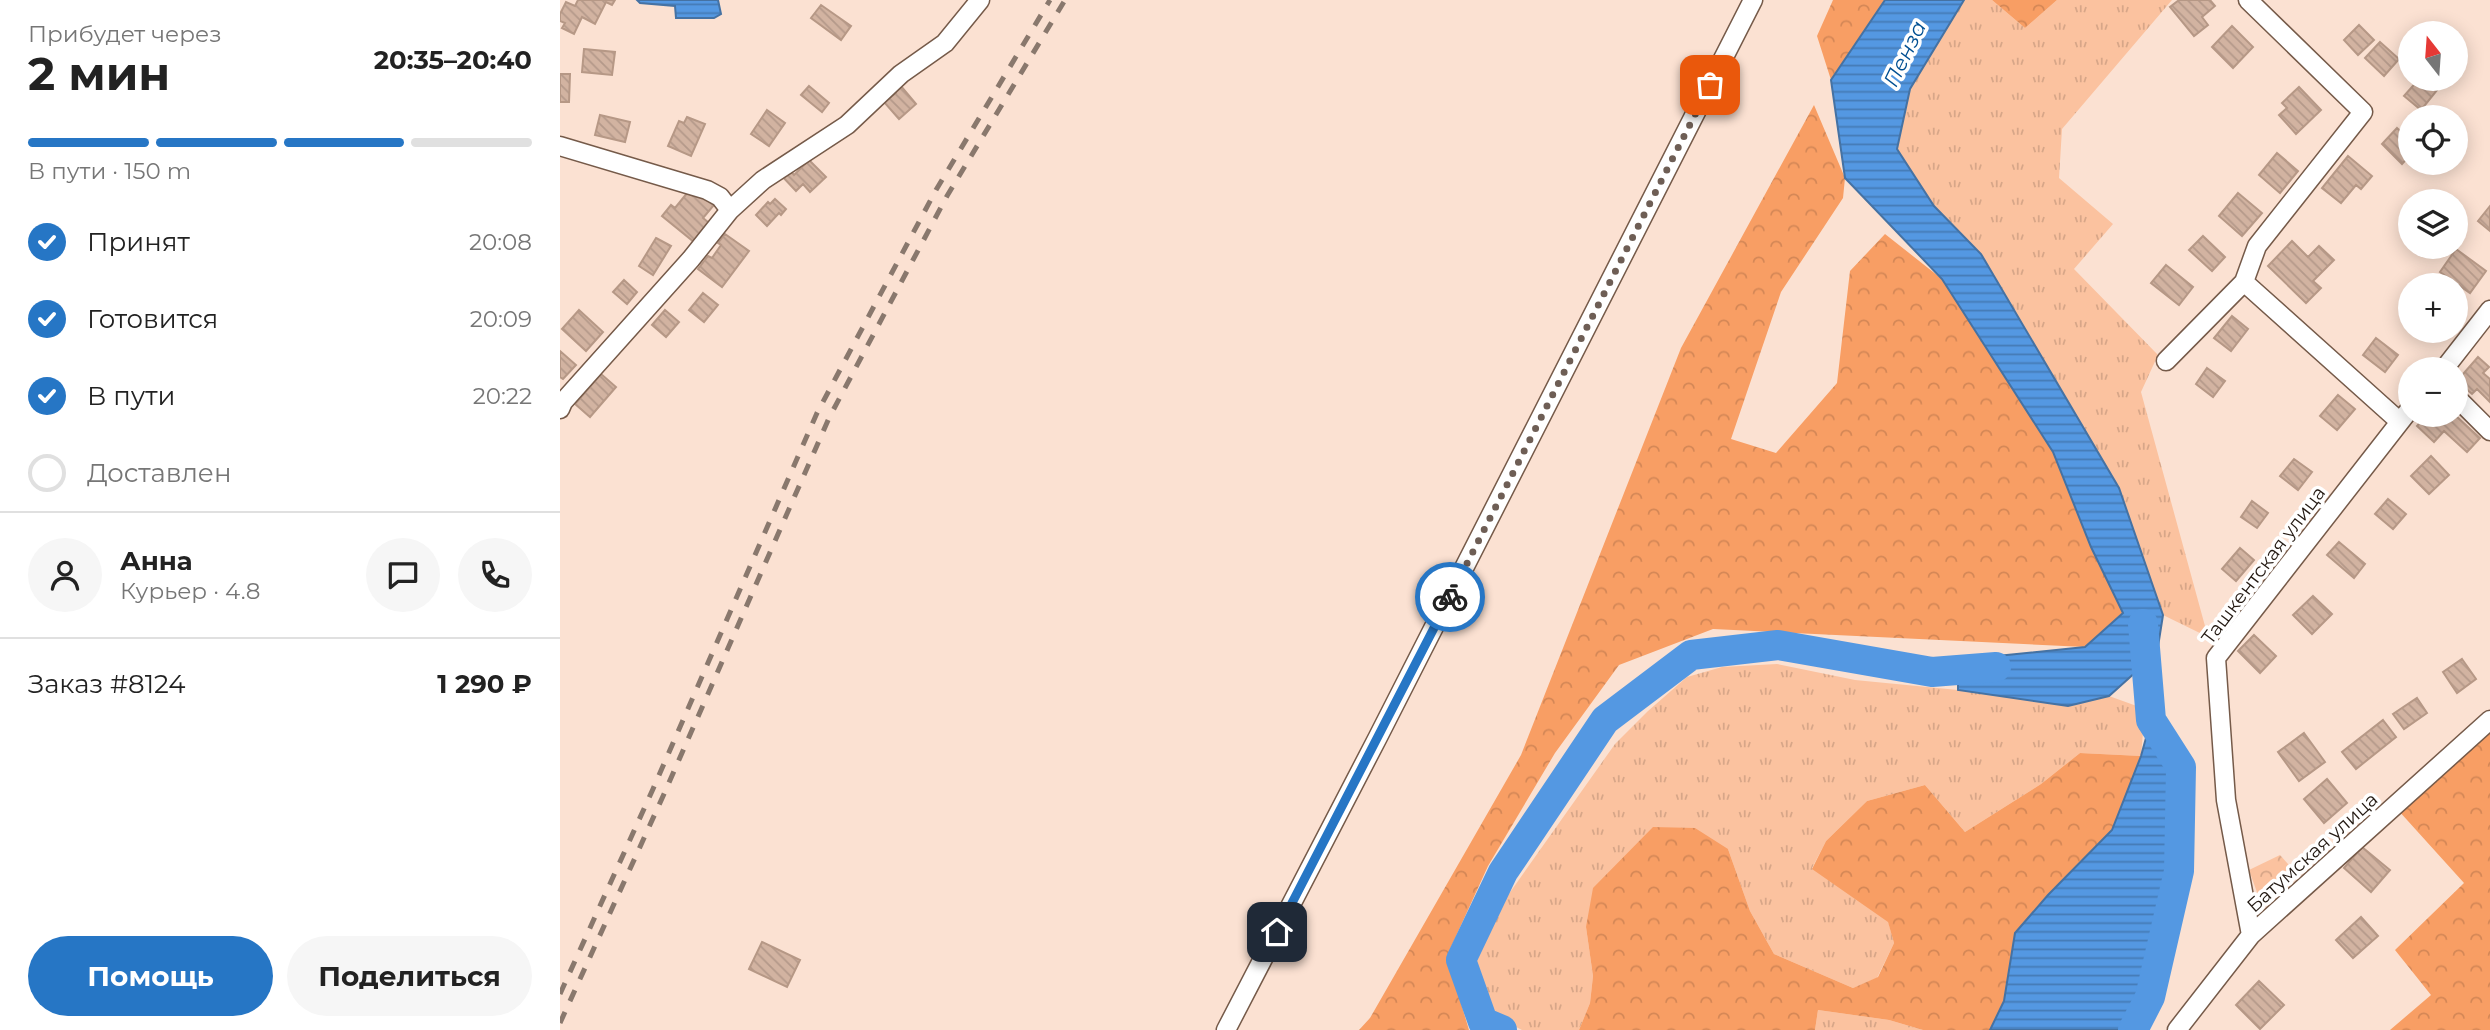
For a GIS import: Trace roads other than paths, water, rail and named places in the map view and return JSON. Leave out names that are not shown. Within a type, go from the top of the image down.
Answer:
[{"type":"street","points":[[560,409],[603,355],[691,259],[730,210],[763,180],[847,125],[901,74],[945,43],[980,0]]},
{"type":"street","points":[[1226,1030],[1753,0]]},
{"type":"street","points":[[2166,361],[2244,282],[2257,246],[2363,112],[2248,0]]},
{"type":"street","points":[[560,146],[707,190],[720,197],[730,210]]},
{"type":"street","points":[[2244,282],[2398,410]]},
{"type":"street","points":[[2453,357],[2490,310]]},
{"type":"street","points":[[2468,409],[2490,430]]},
{"type":"street","name":"Ташкентская улица","points":[[2252,935],[2226,800],[2216,658],[2398,423]]},
{"type":"street","name":"Батумская улица","points":[[2177,1030],[2252,935],[2490,720]]},
{"type":"water","points":[[637,0],[718,0],[721,14],[714,18],[676,18],[675,6],[640,3]]},
{"type":"water","name":"Пенза","points":[[1885,0],[1964,0],[1910,89],[1897,149],[1934,206],[1981,254],[2119,488],[2163,615],[2157,653],[2109,696],[2068,706],[1958,690],[1958,660],[2085,647],[2123,613],[2091,547],[2053,452],[1942,279],[1845,178],[1831,80]]},
{"type":"water","points":[[2151,720],[2181,767],[2179,871],[2150,997],[2133,1030],[1990,1030],[2004,1001],[2015,933],[2112,830],[2141,756]]},
{"type":"waterway","points":[[2133,1030],[2150,997],[2179,871],[2181,767],[2151,720],[2143,624]]},
{"type":"waterway","points":[[1502,1030],[1483,1022],[1461,960],[1503,872],[1605,720],[1691,655],[1778,645],[1932,672],[1996,667]]},
{"type":"railway","points":[[560,994],[653,789],[817,413],[936,190],[1050,0]]},
{"type":"railway","points":[[560,1023],[829,418],[947,196],[1065,0]]}]
